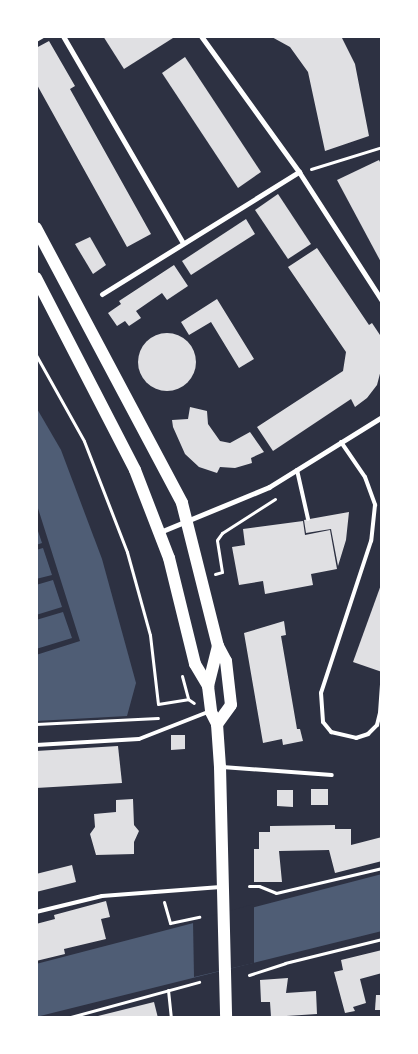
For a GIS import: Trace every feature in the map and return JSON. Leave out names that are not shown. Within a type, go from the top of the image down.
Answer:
[{"type":"main road","points":[[36,228],[164,465],[188,522],[218,646],[226,661],[231,705],[217,724]]},
{"type":"main road","points":[[36,278],[135,470],[169,558],[195,664],[208,686]]},
{"type":"main road","points":[[218,646],[208,686],[210,712],[217,724],[220,767],[226,1018]]},
{"type":"street","points":[[63,36],[183,243]]},
{"type":"street","points":[[201,36],[299,172],[382,301]]},
{"type":"street","points":[[102,294],[299,172]]},
{"type":"street","points":[[160,532],[188,522],[268,487],[382,417]]},
{"type":"lane","points":[[341,442],[365,476],[375,505],[371,541],[321,693],[324,722],[331,732],[356,738],[368,734],[377,725],[380,713],[382,682]]},
{"type":"lane","points":[[298,470],[308,519]]},
{"type":"lane","points":[[36,745],[140,739],[191,716],[210,712]]},
{"type":"lane","points":[[220,767],[332,775]]},
{"type":"lane","points":[[36,912],[102,896],[223,887]]},
{"type":"path","points":[[36,40],[43,36]]},
{"type":"path","points":[[323,165],[382,147]]},
{"type":"path","points":[[36,355],[84,441],[127,552],[150,635],[158,704],[188,699]]},
{"type":"path","points":[[219,573],[222,572],[217,540],[222,533],[276,498]]},
{"type":"path","points":[[36,724],[163,718]]},
{"type":"path","points":[[249,886],[259,886],[276,893],[382,868]]},
{"type":"path","points":[[165,906],[170,923],[199,917]]},
{"type":"path","points":[[249,975],[285,962],[382,939]]},
{"type":"path","points":[[67,1018],[199,982]]},
{"type":"path","points":[[168,990],[171,1018]]},
{"type":"water","points":[[36,407],[61,450],[102,559],[136,683],[127,716],[36,721]]},
{"type":"water","points":[[382,874],[382,931],[36,1017],[36,964]]},
{"type":"pier","points":[[36,502],[80,641],[36,655],[36,649],[72,638],[63,612],[36,620],[36,615],[62,607],[53,580],[36,585],[36,579],[52,575],[43,548],[36,550],[36,545],[42,543],[36,525]]},
{"type":"pier","points":[[254,904],[254,963],[194,977],[193,921]]},
{"type":"building","points":[[103,36],[172,36],[173,38],[124,69]]},
{"type":"building","points":[[270,36],[341,36],[355,64],[369,136],[325,151],[308,72],[290,47]]},
{"type":"building","points":[[49,41],[75,86],[70,89],[151,234],[127,247],[36,83],[36,48]]},
{"type":"building","points":[[185,57],[261,172],[238,188],[162,73]]},
{"type":"building","points":[[379,160],[382,166],[382,264],[337,180]]},
{"type":"building","points":[[278,194],[311,244],[288,259],[255,210]]},
{"type":"building","points":[[246,219],[255,234],[191,275],[182,261]]},
{"type":"building","points":[[90,237],[106,265],[93,274],[75,244]]},
{"type":"building","points":[[317,248],[369,325],[372,323],[380,335],[382,366],[377,385],[367,398],[355,407],[351,399],[273,451],[257,427],[343,371],[346,352],[288,267]]},
{"type":"building","points":[[174,265],[188,286],[167,300],[162,293],[136,311],[141,318],[129,326],[125,321],[117,326],[108,313],[121,304],[119,301]]},
{"type":"building","points":[[217,299],[254,359],[239,368],[211,322],[189,335],[181,322]]},
{"type":"building","points":[[167,333],[183,338],[191,346],[196,362],[191,378],[183,386],[167,391],[151,386],[143,378],[138,362],[143,346],[151,338]]},
{"type":"building","points":[[190,407],[207,411],[208,424],[220,441],[230,443],[250,432],[264,452],[251,458],[252,463],[235,468],[220,467],[217,473],[199,467],[185,454],[173,427],[172,420],[188,419]]},
{"type":"building","points":[[349,512],[346,540],[338,566],[331,529],[306,533],[304,520]]},
{"type":"building","points":[[303,521],[305,535],[330,530],[337,569],[311,574],[313,585],[265,594],[263,581],[239,585],[232,547],[245,545],[243,529]]},
{"type":"building","points":[[382,582],[382,672],[353,662]]},
{"type":"building","points":[[284,621],[286,635],[281,636],[297,729],[300,729],[303,741],[283,745],[282,739],[263,743],[244,633]]},
{"type":"building","points":[[171,735],[185,735],[185,749],[171,750]]},
{"type":"building","points":[[118,746],[122,783],[36,788],[36,751]]},
{"type":"building","points":[[311,789],[328,789],[328,805],[311,805]]},
{"type":"building","points":[[277,790],[293,790],[293,807],[277,806]]},
{"type":"building","points":[[133,799],[134,825],[139,831],[134,842],[134,854],[96,855],[90,834],[95,827],[94,814],[116,812],[116,800]]},
{"type":"building","points":[[335,825],[335,829],[351,829],[351,845],[382,837],[382,861],[335,873],[329,850],[279,851],[282,882],[254,882],[254,849],[259,849],[259,832],[270,832],[270,826]]},
{"type":"building","points":[[72,865],[76,882],[36,892],[36,874]]},
{"type":"building","points":[[106,901],[110,917],[101,919],[106,939],[64,949],[65,954],[36,961],[36,924],[55,919],[54,915]]},
{"type":"building","points":[[382,950],[382,973],[360,979],[366,1003],[353,1007],[355,1011],[345,1013],[334,972],[343,970],[341,960]]},
{"type":"building","points":[[288,978],[286,993],[316,991],[317,1014],[271,1017],[270,1002],[261,1002],[260,980]]},
{"type":"building","points":[[376,995],[382,995],[382,1010],[375,1010]]},
{"type":"building","points":[[154,1002],[158,1018],[94,1018],[94,1017]]}]
